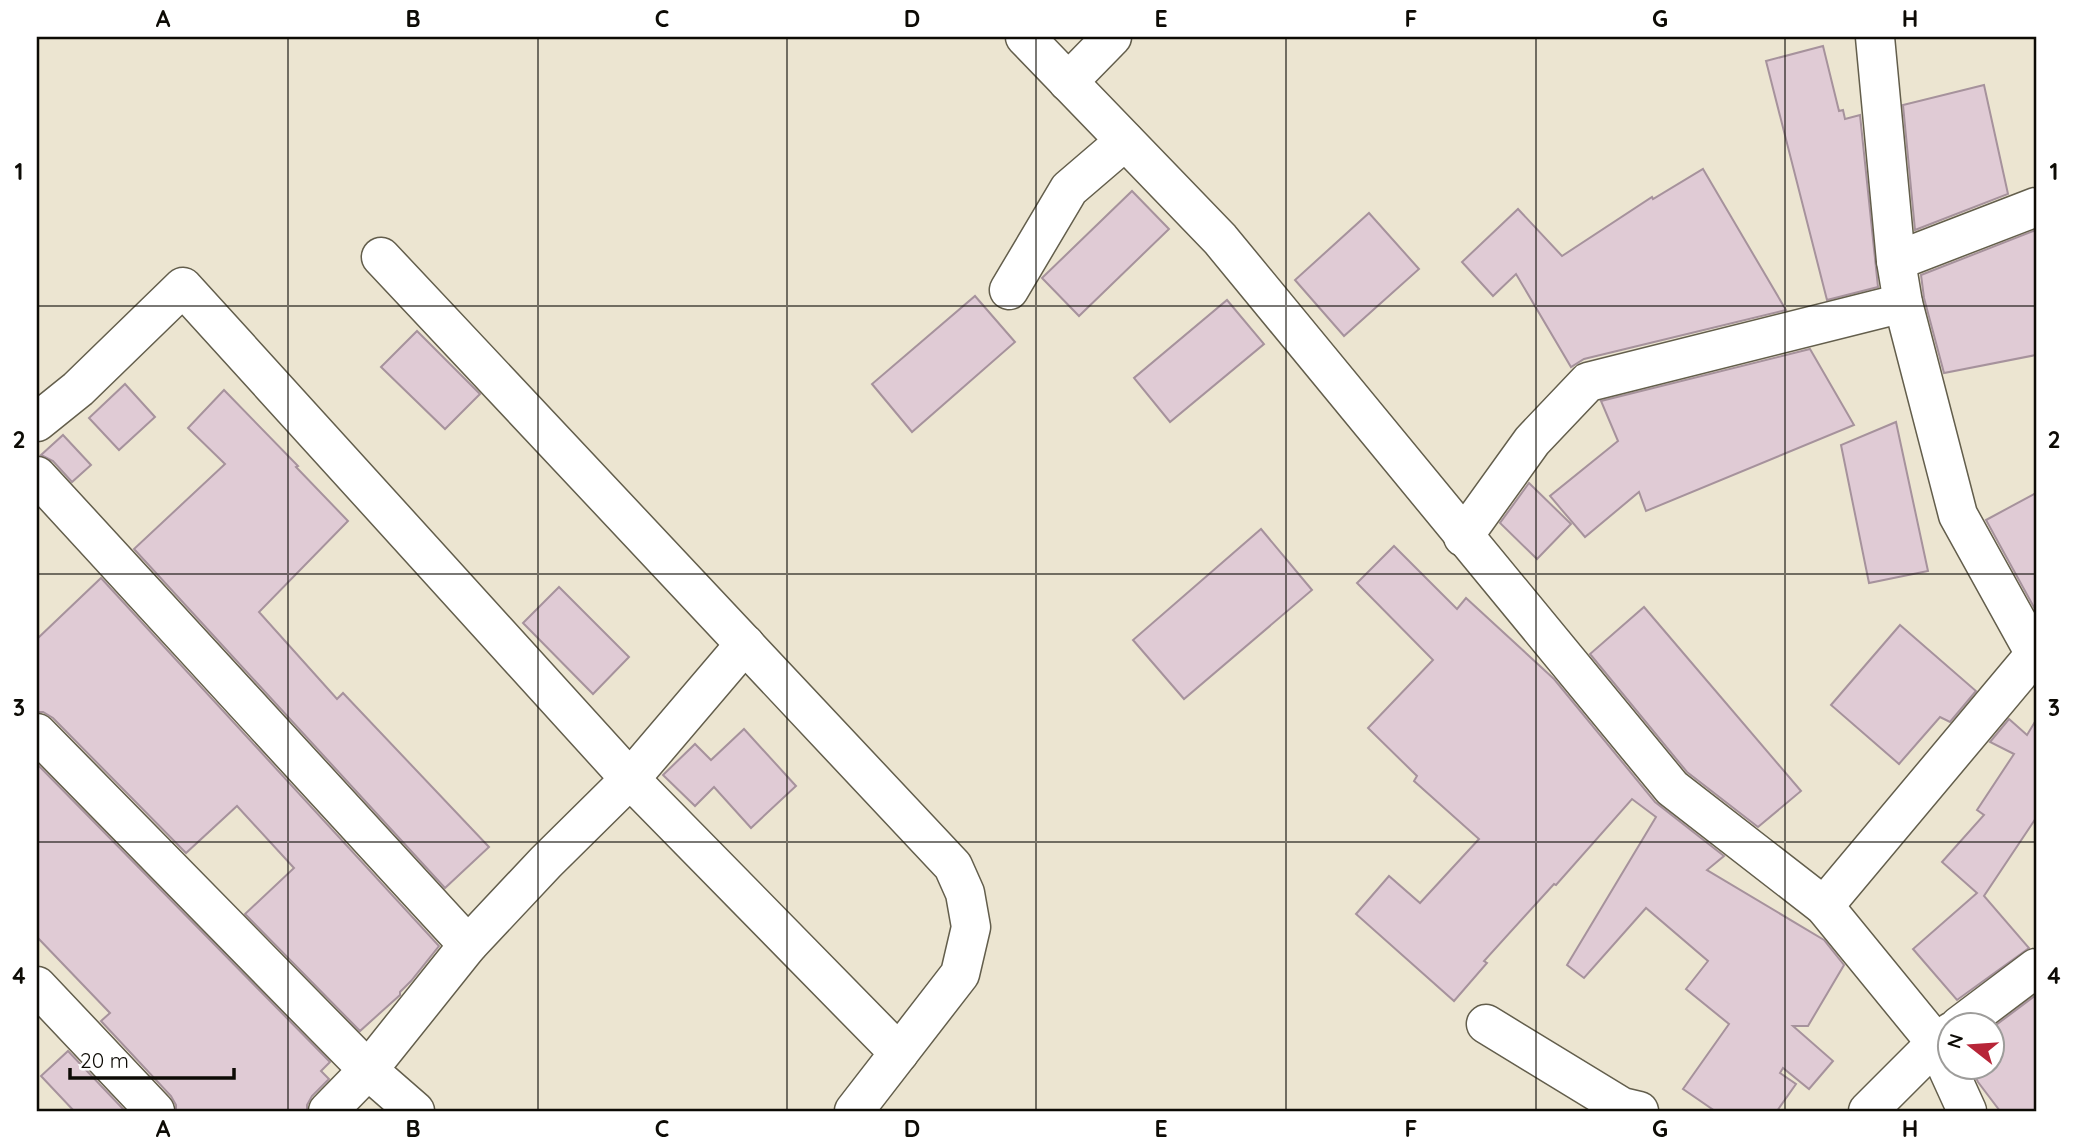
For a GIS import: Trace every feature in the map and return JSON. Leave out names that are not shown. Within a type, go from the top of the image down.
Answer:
[{"type":"street","points":[[1024,37],[1220,239],[1672,788],[1824,906],[1937,1022]]},
{"type":"street","points":[[1068,82],[1112,37]]},
{"type":"street","points":[[1824,906],[2036,654],[1958,515],[1903,303],[1896,261],[1875,37]]},
{"type":"street","points":[[1009,290],[1069,189],[1125,141]]},
{"type":"street","points":[[1896,261],[2036,207]]},
{"type":"street","points":[[382,257],[953,866],[965,893],[971,928],[960,974],[854,1111]]},
{"type":"street","points":[[37,422],[78,390],[183,287],[630,779],[898,1054]]},
{"type":"street","points":[[1463,537],[1532,441],[1588,382],[1903,303]]},
{"type":"street","points":[[37,476],[468,944]]},
{"type":"street","points":[[328,1111],[368,1070],[468,944],[630,779],[745,645]]},
{"type":"street","points":[[37,733],[368,1070],[415,1111]]},
{"type":"street","points":[[1978,1012],[2036,968]]},
{"type":"street","points":[[37,986],[155,1111]]},
{"type":"street","points":[[1486,1024],[1622,1107],[1639,1111]]},
{"type":"street","points":[[1868,1111],[1937,1045]]},
{"type":"street","points":[[1960,1082],[1967,1111]]},
{"type":"building","points":[[1823,46],[1839,111],[1843,110],[1845,119],[1860,115],[1878,287],[1827,300],[1766,61]]},
{"type":"building","points":[[1984,85],[2008,194],[1915,230],[1903,105]]},
{"type":"building","points":[[1703,169],[1786,310],[1584,359],[1571,367],[1516,274],[1493,296],[1462,262],[1518,209],[1562,256],[1652,197],[1653,199]]},
{"type":"building","points":[[1132,191],[1169,229],[1079,316],[1042,278]]},
{"type":"building","points":[[1369,213],[1419,269],[1344,336],[1295,280]]},
{"type":"building","points":[[2036,230],[2036,355],[1944,373],[1924,298],[1921,275]]},
{"type":"building","points":[[975,296],[1015,342],[912,432],[872,384]]},
{"type":"building","points":[[1227,300],[1264,344],[1170,422],[1134,378]]},
{"type":"building","points":[[417,331],[480,394],[445,429],[381,367]]},
{"type":"building","points":[[1810,349],[1854,425],[1646,511],[1639,492],[1585,537],[1550,496],[1618,441],[1601,401]]},
{"type":"building","points":[[125,384],[155,417],[119,450],[89,418]]},
{"type":"building","points":[[224,390],[348,521],[259,612],[337,699],[343,693],[489,847],[445,888],[134,549],[225,464],[188,428]]},
{"type":"building","points":[[1896,422],[1928,571],[1869,583],[1841,445]]},
{"type":"building","points":[[63,435],[91,465],[72,482],[53,461],[41,455]]},
{"type":"building","points":[[1529,483],[1571,524],[1537,559],[1500,523]]},
{"type":"building","points":[[2036,493],[2036,611],[1986,520]]},
{"type":"building","points":[[1261,529],[1312,590],[1184,699],[1133,640]]},
{"type":"building","points":[[1394,546],[1457,609],[1466,598],[1554,679],[1655,802],[1724,856],[1707,870],[1824,940],[1844,965],[1808,1026],[1793,1026],[1833,1061],[1809,1089],[1783,1068],[1780,1073],[1796,1084],[1777,1111],[1715,1111],[1683,1089],[1729,1024],[1686,989],[1708,961],[1646,908],[1584,978],[1567,965],[1656,817],[1632,799],[1484,961],[1487,963],[1454,1001],[1356,914],[1389,876],[1420,903],[1479,839],[1414,781],[1417,776],[1368,728],[1433,660],[1357,583]]},
{"type":"building","points":[[101,578],[439,946],[400,995],[360,1031],[245,914],[294,868],[237,806],[186,853],[53,718],[43,712],[37,712],[37,639]]},
{"type":"building","points":[[559,587],[629,657],[593,694],[523,623]]},
{"type":"building","points":[[1644,607],[1801,791],[1758,827],[1687,772],[1590,654]]},
{"type":"building","points":[[1900,625],[1976,691],[1950,722],[1940,717],[1899,764],[1831,705]]},
{"type":"building","points":[[2009,719],[2027,735],[2036,720],[2036,818],[1984,896],[2029,948],[1957,1000],[1913,949],[1977,893],[1942,862],[1984,815],[1977,810],[2014,754],[1990,742]]},
{"type":"building","points":[[744,729],[796,786],[751,828],[714,787],[695,806],[663,775],[695,744],[711,760]]},
{"type":"building","points":[[37,764],[330,1062],[321,1071],[329,1079],[312,1096],[307,1111],[176,1111],[171,1096],[101,1021],[110,1013],[37,937]]},
{"type":"building","points":[[2036,995],[2036,1111],[2000,1111],[1978,1082],[2007,1082],[2007,1017]]},
{"type":"building","points":[[68,1051],[125,1111],[74,1111],[41,1076]]}]
